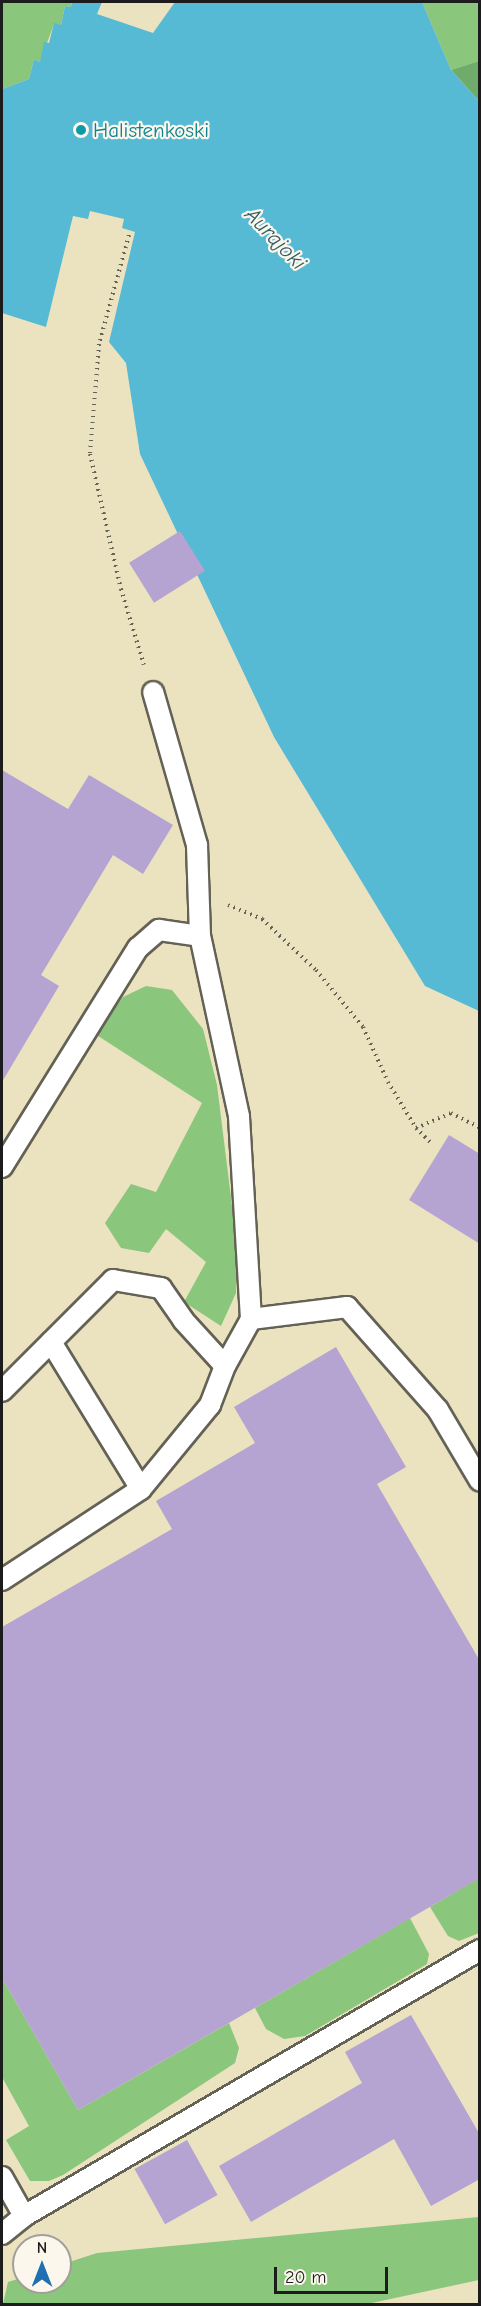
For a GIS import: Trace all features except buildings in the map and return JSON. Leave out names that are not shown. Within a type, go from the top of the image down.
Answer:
[{"type":"lane","points":[[2,1580],[141,1489],[210,1405],[225,1366],[251,1319],[239,1116],[200,936],[197,845],[153,692]]},
{"type":"lane","points":[[2,1167],[138,948],[159,930],[200,936]]},
{"type":"lane","points":[[2,1391],[113,1280],[161,1288],[183,1320],[225,1366]]},
{"type":"lane","points":[[251,1319],[346,1307],[438,1410],[480,1481]]},
{"type":"lane","points":[[51,1342],[141,1489]]},
{"type":"lane","points":[[2,2234],[24,2216],[480,1950]]},
{"type":"lane","points":[[2,2177],[24,2216]]},
{"type":"path","points":[[129,235],[99,344],[90,454],[121,590],[153,692]]},
{"type":"path","points":[[197,892],[262,919],[316,970],[363,1027],[388,1082],[416,1128],[430,1142]]},
{"type":"path","points":[[416,1128],[451,1113],[480,1128]]},
{"type":"green space","points":[[2,2],[72,2],[71,7],[65,6],[61,25],[54,24],[40,62],[34,59],[29,79],[2,89]]},
{"type":"green space","points":[[422,2],[479,2],[479,61],[451,70]]},
{"type":"green space","points":[[479,61],[479,101],[451,70]]},
{"type":"green space","points":[[146,986],[172,990],[203,1029],[217,1085],[238,1254],[236,1293],[221,1326],[184,1302],[206,1262],[166,1229],[149,1253],[121,1248],[105,1223],[131,1184],[156,1192],[202,1103],[95,1034],[123,997]]},
{"type":"green space","points":[[479,1878],[479,1933],[459,1941],[448,1936],[430,1907]]},
{"type":"green space","points":[[410,1918],[429,1954],[427,1964],[305,2036],[284,2039],[266,2029],[255,2008]]},
{"type":"green space","points":[[2,1978],[78,2110],[229,2023],[239,2048],[235,2063],[63,2175],[49,2181],[30,2181],[6,2140],[29,2126],[2,2077]]},
{"type":"green space","points":[[479,2217],[479,2280],[367,2304],[3,2304],[8,2282],[12,2281],[12,2294],[72,2294],[72,2261],[97,2253]]},
{"type":"water","name":"Aurajoki","points":[[72,2],[102,2],[97,14],[153,33],[175,2],[422,2],[451,70],[479,101],[479,1011],[425,986],[274,737],[140,454],[126,363],[109,342],[135,232],[122,228],[124,219],[90,211],[88,219],[73,216],[46,327],[2,313],[2,89],[29,79],[34,59],[40,62],[44,42],[49,43],[54,23],[61,25],[65,6],[71,7]]},
{"type":"place","name":"Halistenkoski","points":[[81,130]]}]
